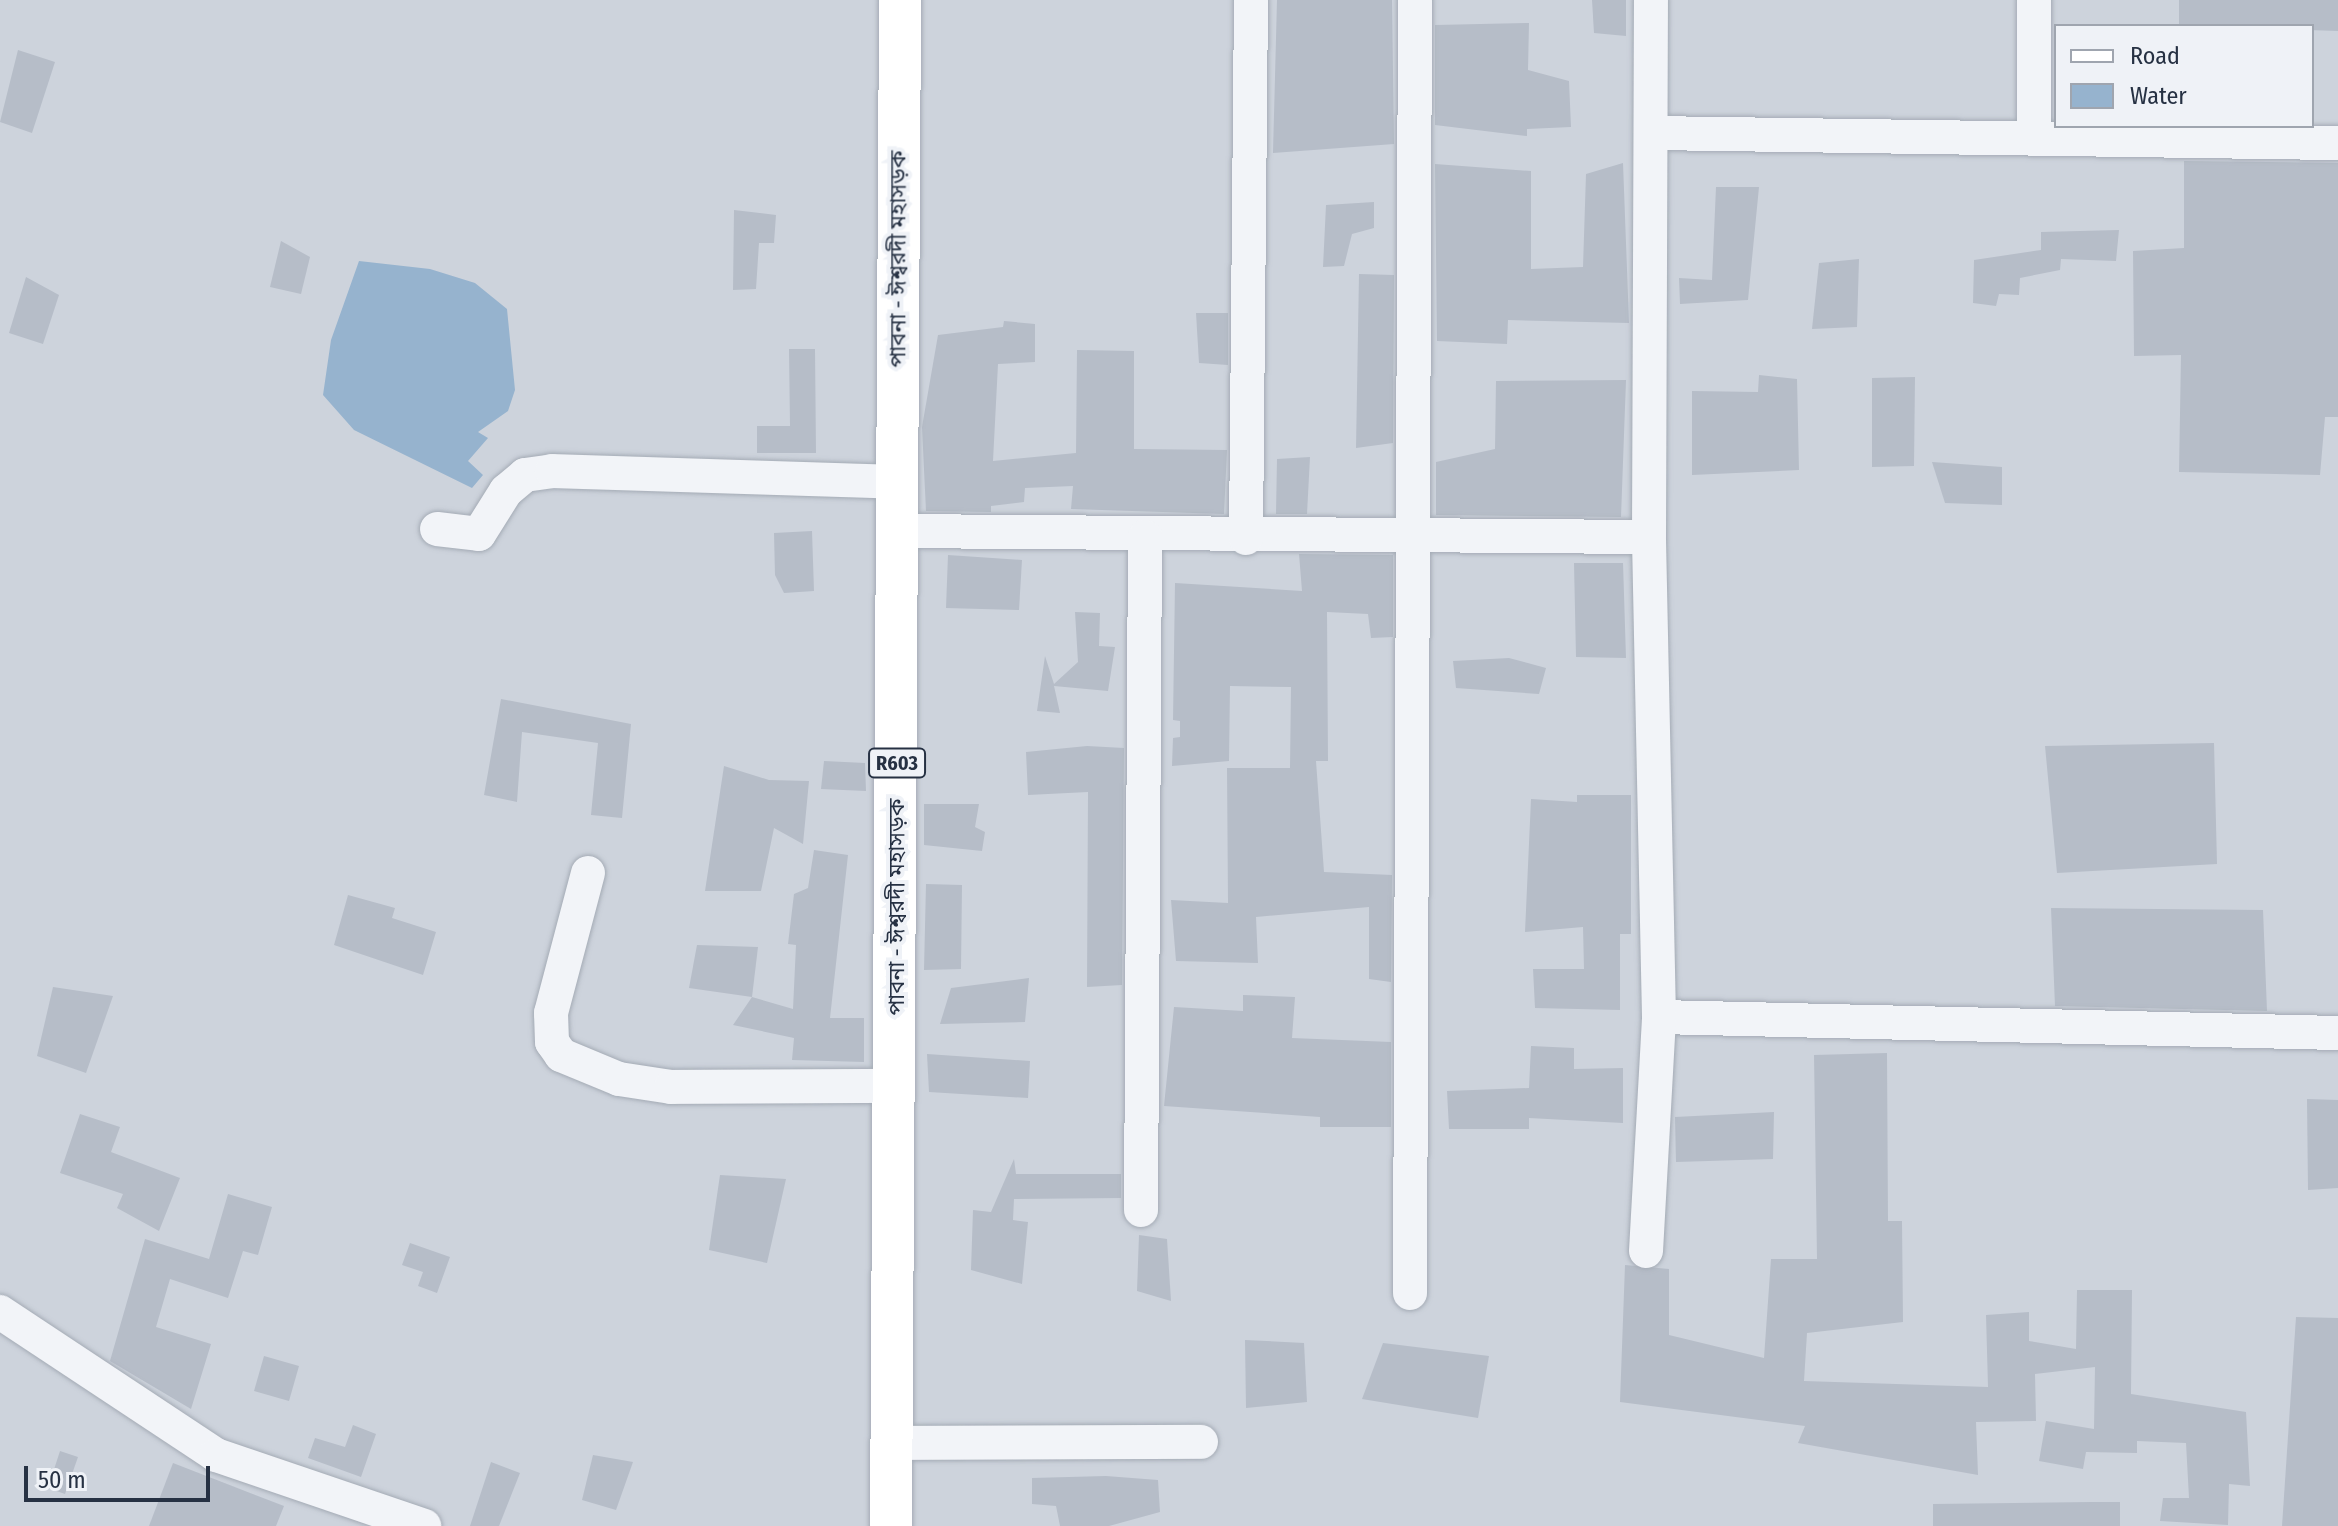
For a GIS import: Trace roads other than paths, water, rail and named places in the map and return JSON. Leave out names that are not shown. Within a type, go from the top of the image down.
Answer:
[{"type":"main road","name":"পাবনা - ঈশ্বরদী মহাসড়ক","points":[[891,1526],[897,1086],[900,0]]},
{"type":"street","points":[[1246,538],[1251,0]]},
{"type":"street","points":[[1410,1293],[1415,0]]},
{"type":"street","points":[[1646,1251],[1659,1017],[1649,537],[1651,0]]},
{"type":"street","points":[[2034,0],[2034,139]]},
{"type":"street","points":[[1652,133],[2338,143]]},
{"type":"street","points":[[437,529],[479,534],[506,491],[525,475],[552,471],[897,482]]},
{"type":"street","points":[[898,531],[1411,540],[1649,537]]},
{"type":"street","points":[[1141,1210],[1145,537]]},
{"type":"street","points":[[588,873],[551,1013],[552,1042],[561,1055],[619,1079],[671,1087],[897,1086]]},
{"type":"street","points":[[1659,1017],[2338,1033]]},
{"type":"street","points":[[0,1312],[216,1455],[378,1520],[424,1526]]},
{"type":"street","points":[[892,1443],[1201,1442]]},
{"type":"water","points":[[359,261],[430,269],[475,283],[507,309],[515,390],[508,411],[478,432],[488,438],[468,461],[483,475],[472,488],[354,430],[323,395],[331,340]]}]
